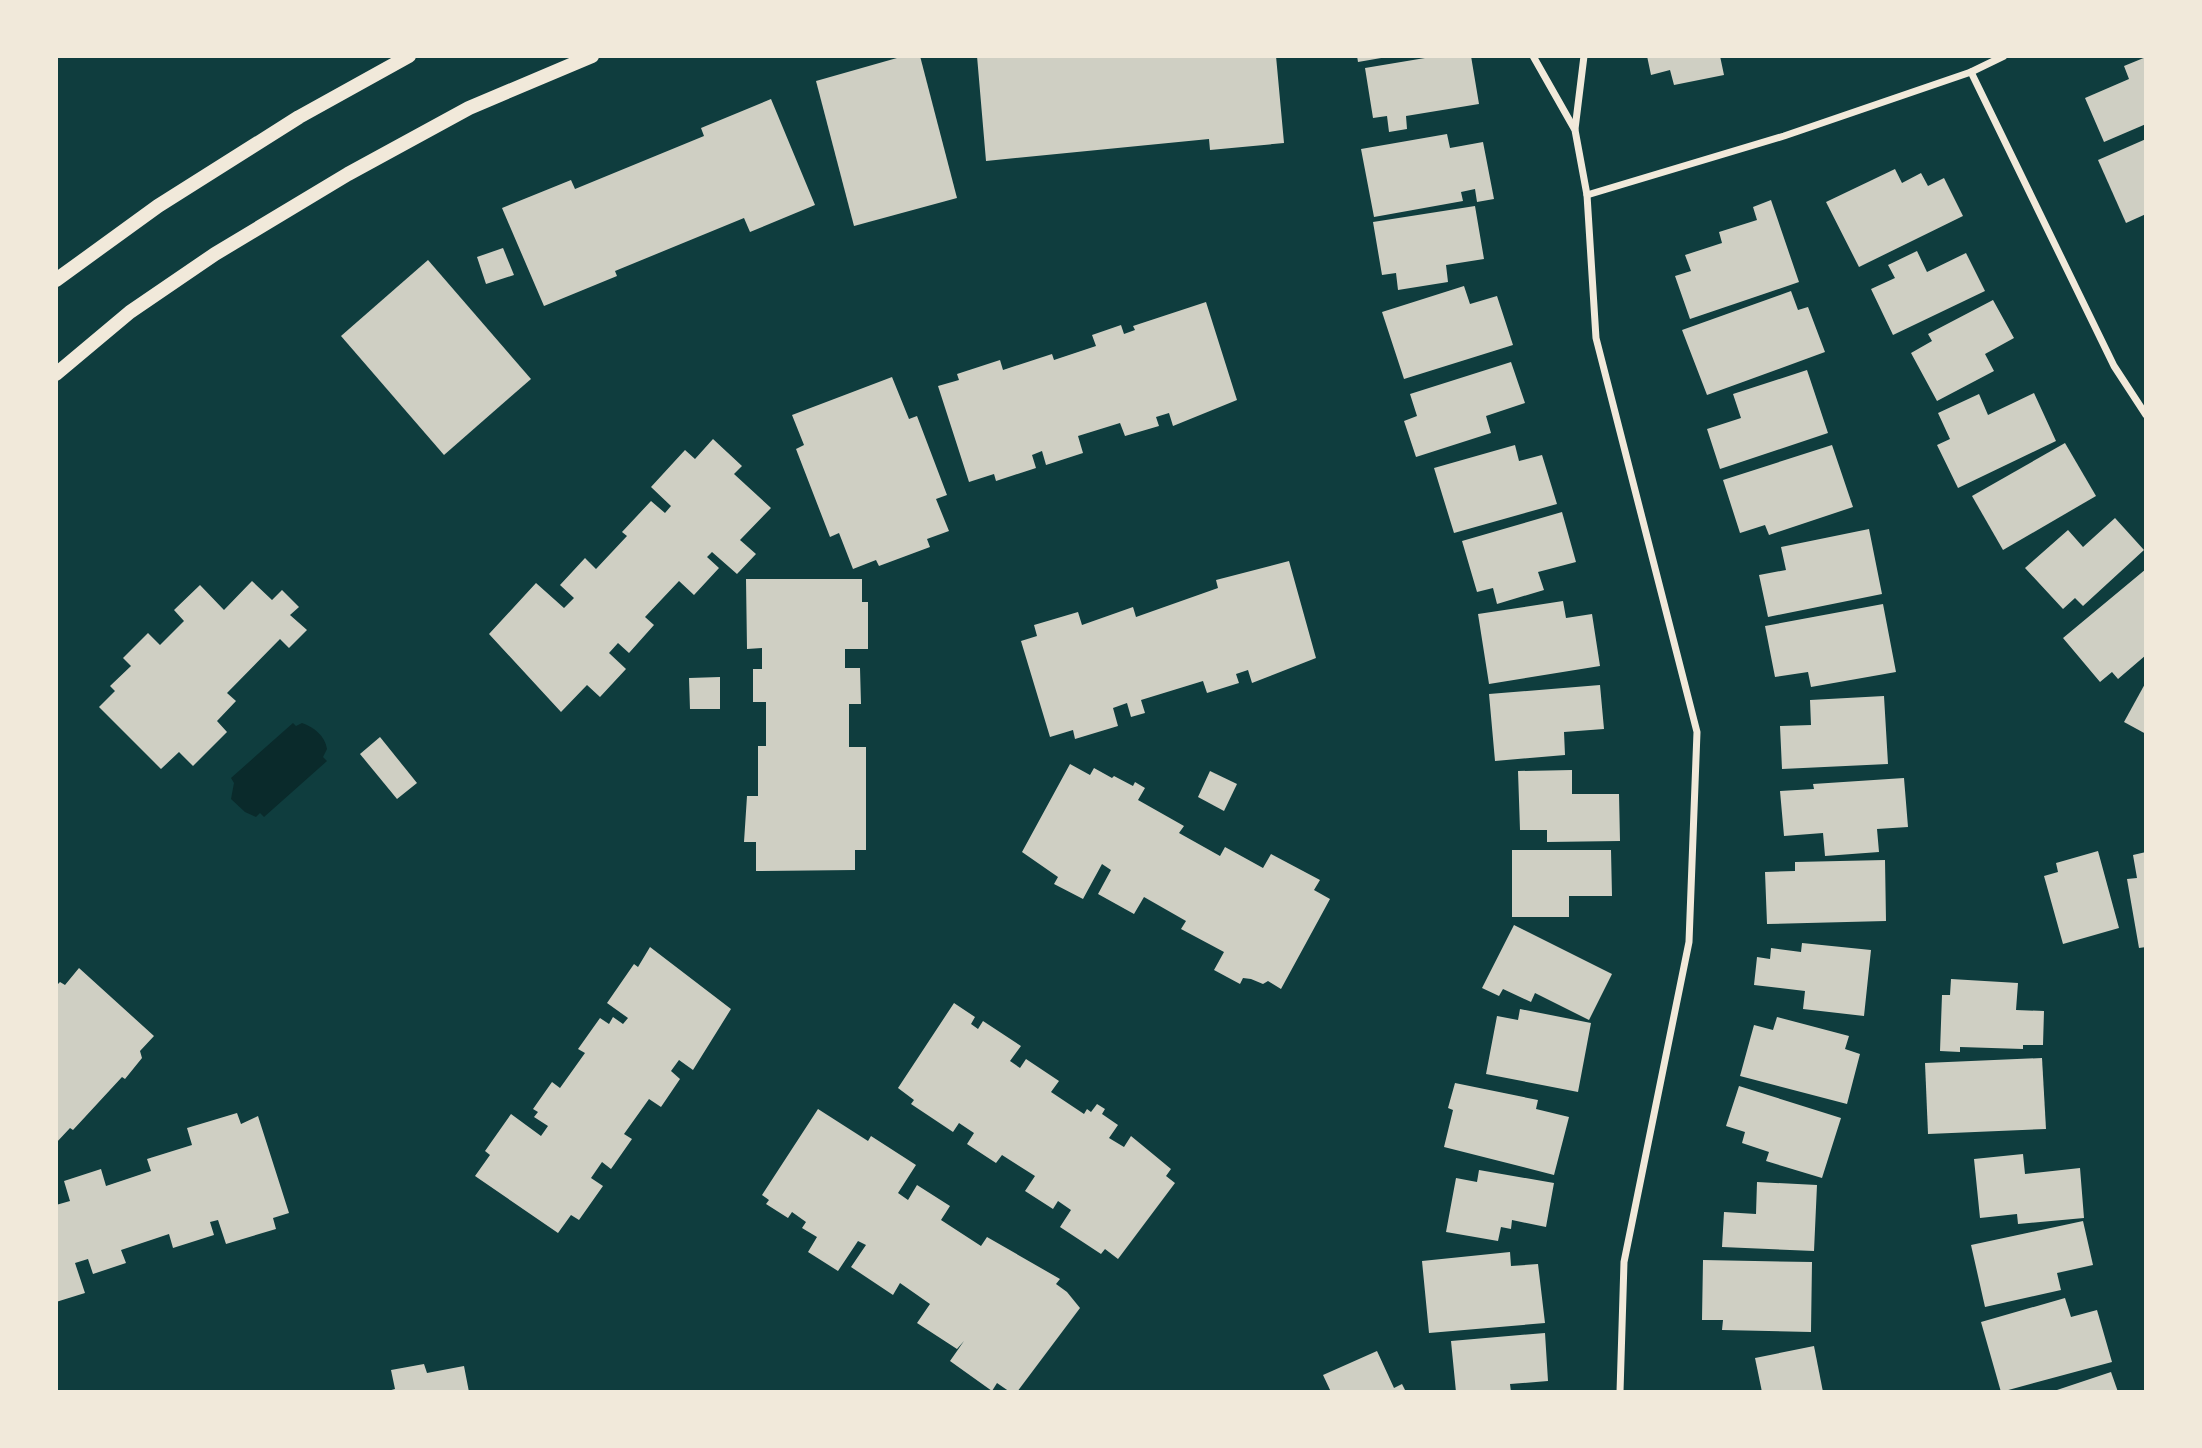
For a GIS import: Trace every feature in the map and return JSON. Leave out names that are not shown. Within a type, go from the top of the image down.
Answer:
[{"type":"main road","points":[[56,280],[169,199],[299,117],[409,56]]},
{"type":"main road","points":[[56,374],[140,305],[215,254],[348,174],[470,108],[592,56]]},
{"type":"street","points":[[1533,56],[1575,130]]},
{"type":"street","points":[[1584,56],[1575,130],[1587,195],[1596,338],[1697,732],[1689,942],[1624,1262],[1620,1392]]},
{"type":"street","points":[[1587,195],[1784,136],[1971,72],[2004,56]]},
{"type":"street","points":[[1971,72],[2114,366],[2146,415]]},
{"type":"water","points":[[293,723],[296,726],[302,723],[321,736],[326,744],[323,757],[327,761],[264,817],[260,813],[256,817],[245,812],[231,799],[234,783],[231,778]]},
{"type":"building","points":[[904,56],[920,56],[957,198],[854,226],[816,81]]},
{"type":"building","points":[[977,56],[1276,56],[1284,143],[1210,150],[1209,139],[986,161]]},
{"type":"building","points":[[1357,56],[1387,56],[1387,57],[1358,62]]},
{"type":"building","points":[[1437,56],[1471,56],[1479,104],[1406,116],[1407,129],[1389,132],[1387,116],[1373,118],[1365,68]]},
{"type":"building","points":[[1647,56],[1720,56],[1724,75],[1674,85],[1670,70],[1651,75]]},
{"type":"building","points":[[2146,57],[2146,124],[2104,142],[2085,98],[2129,79],[2124,66]]},
{"type":"building","points":[[771,99],[815,205],[750,232],[744,218],[615,271],[617,276],[544,306],[502,208],[571,180],[575,189],[704,136],[701,128]]},
{"type":"building","points":[[1447,134],[1450,148],[1483,142],[1494,199],[1477,202],[1475,189],[1461,192],[1463,201],[1374,217],[1361,149]]},
{"type":"building","points":[[2146,139],[2146,214],[2126,223],[2098,160]]},
{"type":"building","points":[[1895,169],[1902,183],[1921,173],[1928,186],[1944,178],[1963,216],[1859,267],[1826,202]]},
{"type":"building","points":[[1771,200],[1799,282],[1690,319],[1675,276],[1691,271],[1685,255],[1722,243],[1719,232],[1757,220],[1753,207]]},
{"type":"building","points":[[1475,206],[1484,259],[1446,265],[1448,282],[1398,290],[1396,273],[1382,275],[1373,222]]},
{"type":"building","points":[[503,248],[514,275],[486,284],[477,257]]},
{"type":"building","points":[[1917,251],[1927,272],[1966,253],[1985,291],[1893,335],[1871,289],[1895,278],[1888,265]]},
{"type":"building","points":[[428,260],[531,379],[444,455],[341,336]]},
{"type":"building","points":[[1464,286],[1470,304],[1497,296],[1513,345],[1404,379],[1382,312]]},
{"type":"building","points":[[1791,291],[1798,310],[1808,307],[1825,352],[1707,395],[1682,330]]},
{"type":"building","points":[[1993,300],[2014,338],[1985,354],[1994,371],[1937,401],[1911,353],[1932,341],[1928,334]]},
{"type":"building","points":[[1206,302],[1237,400],[1173,426],[1169,413],[1156,417],[1159,426],[1125,436],[1120,423],[1078,436],[1083,453],[1046,465],[1042,451],[1032,455],[1036,468],[996,481],[994,474],[969,482],[938,386],[959,380],[957,374],[1000,360],[1003,370],[1052,354],[1054,360],[1096,346],[1092,335],[1121,325],[1124,334],[1135,330],[1133,326]]},
{"type":"building","points":[[1511,362],[1525,403],[1486,416],[1491,433],[1416,457],[1404,421],[1417,416],[1410,394]]},
{"type":"building","points":[[1807,370],[1828,433],[1720,469],[1707,429],[1741,418],[1733,394]]},
{"type":"building","points":[[892,377],[909,419],[917,416],[947,495],[936,499],[949,531],[927,539],[930,547],[879,566],[876,560],[853,569],[839,533],[830,537],[796,449],[804,445],[792,415]]},
{"type":"building","points":[[2034,393],[2056,441],[1958,488],[1937,445],[1950,439],[1938,413],[1979,394],[1988,415]]},
{"type":"building","points":[[713,439],[742,466],[734,474],[771,508],[740,540],[756,554],[737,574],[712,552],[707,557],[719,568],[694,595],[679,581],[645,617],[654,625],[629,653],[618,643],[609,653],[626,669],[600,697],[587,685],[561,712],[489,634],[536,583],[564,608],[574,598],[560,585],[585,558],[596,569],[627,536],[622,532],[651,501],[665,513],[671,506],[651,487],[685,450],[695,459]]},
{"type":"building","points":[[2065,443],[2096,496],[2003,550],[1972,496]]},
{"type":"building","points":[[1515,445],[1519,461],[1542,455],[1557,504],[1454,533],[1434,468]]},
{"type":"building","points":[[1832,445],[1853,507],[1769,535],[1765,525],[1740,533],[1723,480]]},
{"type":"building","points":[[1562,512],[1576,562],[1538,572],[1544,590],[1497,604],[1493,588],[1477,592],[1462,541]]},
{"type":"building","points":[[2115,518],[2144,550],[2083,606],[2075,598],[2063,609],[2025,568],[2068,530],[2083,547]]},
{"type":"building","points":[[1869,529],[1882,594],[1768,617],[1759,575],[1786,570],[1781,547]]},
{"type":"building","points":[[1289,561],[1316,658],[1252,683],[1248,670],[1236,674],[1239,683],[1207,693],[1203,681],[1141,700],[1145,713],[1131,717],[1127,703],[1113,708],[1118,726],[1075,739],[1073,730],[1050,737],[1021,641],[1037,636],[1034,625],[1078,612],[1082,625],[1133,607],[1136,617],[1218,588],[1216,580]]},
{"type":"building","points":[[2146,569],[2146,655],[2118,679],[2112,672],[2100,682],[2063,638]]},
{"type":"building","points":[[746,579],[862,579],[862,602],[868,602],[868,649],[845,649],[845,668],[860,668],[861,704],[849,704],[849,747],[866,747],[866,850],[855,850],[855,870],[756,871],[756,842],[744,842],[747,796],[758,796],[758,746],[766,746],[766,702],[753,702],[753,669],[762,669],[762,648],[747,649]]},
{"type":"building","points":[[252,581],[272,600],[282,590],[299,607],[290,615],[307,630],[289,648],[280,639],[227,693],[236,701],[217,721],[227,732],[193,766],[179,752],[161,769],[99,707],[115,691],[110,686],[131,666],[123,658],[148,633],[160,645],[184,621],[174,610],[200,585],[224,610]]},
{"type":"building","points":[[1563,601],[1566,618],[1592,614],[1600,666],[1489,684],[1478,614]]},
{"type":"building","points":[[1883,604],[1896,672],[1811,687],[1808,672],[1775,677],[1765,626]]},
{"type":"building","points":[[720,677],[720,709],[690,709],[689,678]]},
{"type":"building","points":[[2146,682],[2146,734],[2124,722]]},
{"type":"building","points":[[1600,685],[1604,729],[1564,732],[1565,755],[1495,761],[1489,694]]},
{"type":"building","points":[[1884,696],[1888,764],[1782,769],[1780,726],[1811,725],[1810,700]]},
{"type":"building","points":[[380,737],[417,783],[397,799],[360,754]]},
{"type":"building","points":[[1070,764],[1090,775],[1094,768],[1112,778],[1114,776],[1133,786],[1135,782],[1145,788],[1138,800],[1184,826],[1179,833],[1220,856],[1225,847],[1263,868],[1271,854],[1320,880],[1314,890],[1330,899],[1281,989],[1268,981],[1263,984],[1243,978],[1240,984],[1214,970],[1224,952],[1181,929],[1186,921],[1144,897],[1134,914],[1098,894],[1111,870],[1102,864],[1083,899],[1054,884],[1058,877],[1022,852]]},
{"type":"building","points":[[1572,770],[1572,794],[1619,794],[1620,841],[1547,842],[1547,830],[1520,830],[1518,771]]},
{"type":"building","points":[[1210,771],[1237,784],[1224,811],[1198,797]]},
{"type":"building","points":[[1904,778],[1908,827],[1877,829],[1879,852],[1825,856],[1823,833],[1784,836],[1780,791],[1814,789],[1813,784]]},
{"type":"building","points":[[1512,850],[1611,850],[1612,896],[1569,896],[1569,917],[1512,917]]},
{"type":"building","points":[[2098,851],[2119,928],[2063,944],[2044,876],[2058,872],[2056,863]]},
{"type":"building","points":[[2146,852],[2146,947],[2139,948],[2127,879],[2137,878],[2133,855]]},
{"type":"building","points":[[1885,860],[1886,921],[1767,924],[1765,872],[1795,871],[1795,862]]},
{"type":"building","points":[[1514,925],[1612,974],[1589,1020],[1535,993],[1531,1002],[1503,989],[1499,996],[1482,988]]},
{"type":"building","points":[[1802,943],[1871,950],[1864,1016],[1803,1009],[1805,991],[1754,985],[1757,957],[1770,959],[1771,948],[1801,952]]},
{"type":"building","points":[[650,947],[731,1009],[693,1070],[679,1060],[671,1071],[680,1079],[661,1107],[649,1099],[624,1134],[632,1139],[611,1169],[602,1162],[591,1178],[603,1186],[579,1220],[571,1215],[558,1233],[475,1176],[490,1155],[485,1151],[511,1114],[541,1136],[548,1126],[534,1117],[538,1112],[533,1109],[552,1082],[560,1088],[585,1053],[578,1049],[600,1018],[609,1024],[613,1017],[623,1024],[628,1018],[607,1003],[634,964],[638,967]]},
{"type":"building","points":[[79,968],[154,1036],[140,1051],[142,1058],[125,1079],[122,1077],[73,1130],[70,1128],[56,1143],[56,986],[60,982],[65,985]]},
{"type":"building","points":[[1951,979],[2018,983],[2016,1010],[2044,1011],[2043,1045],[2023,1045],[2023,1049],[1960,1047],[1960,1052],[1940,1051],[1942,995],[1950,995]]},
{"type":"building","points":[[954,1003],[975,1017],[971,1024],[978,1029],[983,1021],[1021,1046],[1010,1061],[1020,1068],[1026,1059],[1059,1081],[1051,1092],[1084,1114],[1087,1109],[1091,1112],[1097,1104],[1105,1109],[1102,1114],[1118,1125],[1109,1138],[1124,1147],[1131,1136],[1171,1169],[1166,1176],[1175,1183],[1118,1259],[1105,1249],[1101,1254],[1060,1227],[1071,1210],[1058,1201],[1053,1209],[1025,1191],[1035,1176],[1002,1155],[996,1163],[967,1144],[974,1133],[959,1123],[953,1132],[911,1104],[914,1100],[898,1088]]},
{"type":"building","points":[[1520,1009],[1591,1023],[1578,1092],[1486,1074],[1497,1016],[1518,1020]]},
{"type":"building","points":[[1777,1017],[1849,1036],[1845,1049],[1860,1054],[1847,1104],[1740,1076],[1754,1025],[1773,1030]]},
{"type":"building","points":[[2042,1058],[2046,1129],[1928,1134],[1925,1063]]},
{"type":"building","points":[[1455,1083],[1538,1100],[1536,1109],[1569,1117],[1554,1175],[1444,1147],[1453,1110],[1448,1108]]},
{"type":"building","points":[[1739,1086],[1841,1118],[1822,1178],[1766,1161],[1769,1152],[1742,1143],[1745,1132],[1726,1126]]},
{"type":"building","points":[[818,1109],[868,1141],[871,1136],[916,1165],[898,1193],[908,1200],[917,1185],[950,1206],[941,1220],[981,1246],[987,1237],[1060,1279],[1056,1284],[1067,1292],[1080,1308],[1017,1392],[1010,1392],[997,1383],[992,1391],[950,1361],[964,1341],[957,1349],[917,1323],[930,1304],[900,1283],[893,1295],[851,1267],[866,1245],[858,1241],[838,1271],[808,1252],[817,1237],[802,1228],[806,1222],[792,1212],[788,1218],[766,1204],[769,1200],[762,1195]]},
{"type":"building","points":[[237,1113],[241,1124],[258,1116],[289,1213],[273,1218],[276,1229],[226,1244],[218,1220],[210,1222],[214,1235],[173,1248],[169,1234],[121,1250],[126,1263],[93,1274],[88,1259],[75,1263],[85,1293],[56,1302],[56,1205],[70,1201],[64,1181],[101,1169],[106,1186],[151,1171],[147,1159],[192,1145],[187,1128]]},
{"type":"building","points":[[2023,1154],[2025,1174],[2080,1168],[2084,1218],[2018,1224],[2017,1214],[1980,1218],[1974,1159]]},
{"type":"building","points":[[1479,1170],[1554,1183],[1546,1227],[1512,1220],[1511,1229],[1501,1227],[1498,1241],[1446,1232],[1456,1178],[1477,1182]]},
{"type":"building","points":[[1757,1182],[1817,1185],[1814,1251],[1722,1247],[1724,1212],[1756,1214]]},
{"type":"building","points":[[2083,1221],[2093,1265],[2057,1273],[2061,1290],[1985,1307],[1971,1245]]},
{"type":"building","points":[[1510,1252],[1511,1266],[1538,1264],[1545,1323],[1429,1333],[1422,1261]]},
{"type":"building","points":[[1703,1260],[1812,1262],[1811,1332],[1722,1330],[1723,1320],[1702,1320]]},
{"type":"building","points":[[2065,1298],[2071,1317],[2097,1310],[2112,1362],[2001,1392],[1981,1322]]},
{"type":"building","points":[[1545,1333],[1548,1381],[1510,1384],[1511,1392],[1456,1392],[1451,1341]]},
{"type":"building","points":[[1814,1346],[1823,1392],[1762,1392],[1755,1358]]},
{"type":"building","points":[[1377,1351],[1394,1388],[1402,1384],[1406,1392],[1331,1392],[1323,1375]]},
{"type":"building","points":[[424,1364],[427,1373],[464,1366],[469,1392],[384,1392],[395,1389],[391,1370]]},
{"type":"building","points":[[2111,1372],[2118,1392],[2051,1392]]}]
